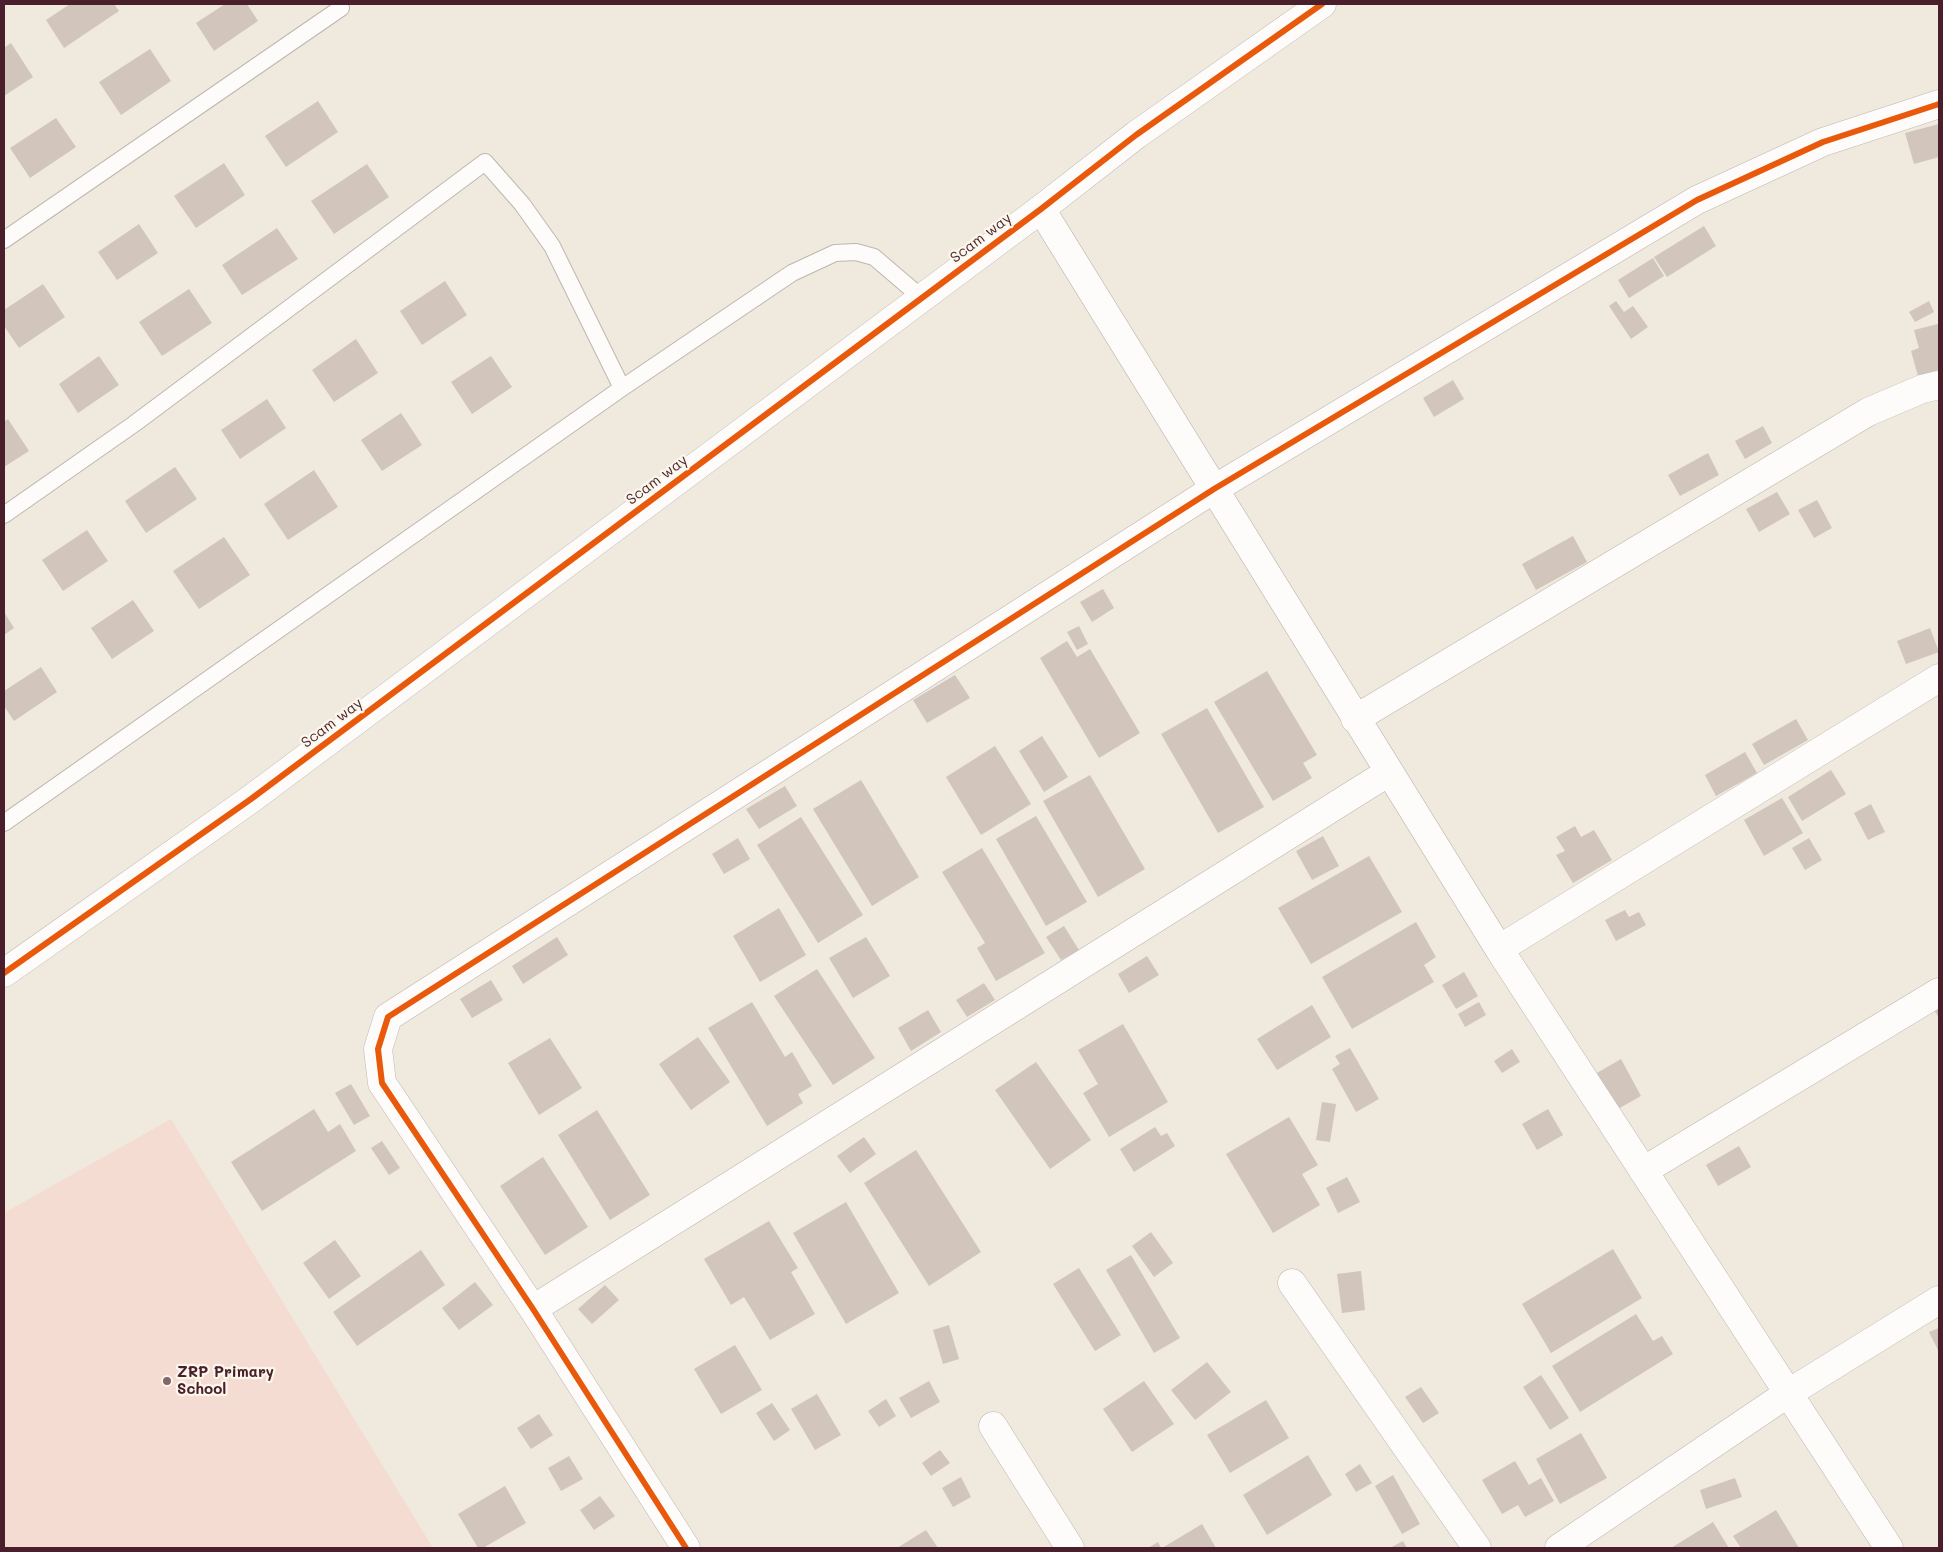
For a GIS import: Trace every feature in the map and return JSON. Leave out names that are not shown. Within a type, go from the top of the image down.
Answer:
[{"type":"street","name":"Scam way","points":[[4,974],[251,799],[1041,209],[1136,135],[1322,4]]},
{"type":"street","points":[[686,1548],[533,1309],[382,1082],[378,1048],[388,1017],[1214,489],[1697,200],[1823,142],[1939,104]]},
{"type":"street","points":[[1041,209],[1499,949],[1889,1548]]},
{"type":"street","points":[[1355,719],[1868,412],[1922,389],[1939,385]]},
{"type":"street","points":[[1499,949],[1920,687],[1939,678]]},
{"type":"street","points":[[533,1309],[1389,772]]},
{"type":"street","points":[[1643,1171],[1939,992]]},
{"type":"street","points":[[1292,1283],[1477,1548]]},
{"type":"street","points":[[1559,1548],[1788,1394],[1939,1300]]},
{"type":"street","points":[[993,1426],[1070,1548]]},
{"type":"lane","points":[[4,240],[341,8],[338,4]]},
{"type":"lane","points":[[4,515],[134,424],[485,162],[522,204],[552,246],[622,388]]},
{"type":"lane","points":[[4,823],[622,388],[792,273],[835,253],[856,252],[874,257],[922,298]]},
{"type":"shaded area","name":"ZRP Primary School","points":[[171,1119],[433,1548],[4,1548],[4,1213]]},
{"type":"building","points":[[70,4],[114,4],[119,11],[64,48],[46,20]]},
{"type":"building","points":[[225,4],[247,4],[258,21],[214,51],[196,23]]},
{"type":"building","points":[[11,43],[33,77],[4,96],[4,48]]},
{"type":"building","points":[[150,49],[171,81],[121,115],[99,82]]},
{"type":"building","points":[[318,101],[338,132],[286,167],[265,136]]},
{"type":"building","points":[[56,118],[76,147],[30,178],[10,148]]},
{"type":"building","points":[[1939,124],[1939,157],[1914,164],[1905,133]]},
{"type":"building","points":[[224,163],[245,195],[196,228],[174,196]]},
{"type":"building","points":[[367,164],[389,197],[334,234],[311,201]]},
{"type":"building","points":[[139,224],[158,253],[117,280],[98,252]]},
{"type":"building","points":[[1704,226],[1716,246],[1667,277],[1654,257]]},
{"type":"building","points":[[277,228],[298,259],[242,295],[222,265]]},
{"type":"building","points":[[1653,258],[1664,276],[1629,298],[1618,280]]},
{"type":"building","points":[[445,281],[467,315],[422,345],[400,311]]},
{"type":"building","points":[[43,284],[65,317],[19,348],[4,326],[4,310]]},
{"type":"building","points":[[189,289],[212,323],[162,356],[139,322]]},
{"type":"building","points":[[1616,301],[1624,312],[1633,306],[1648,327],[1631,339],[1609,306]]},
{"type":"building","points":[[1929,301],[1934,312],[1915,322],[1909,312]]},
{"type":"building","points":[[1938,324],[1939,370],[1918,376],[1911,351],[1919,348],[1914,330]]},
{"type":"building","points":[[356,339],[378,373],[334,402],[312,370]]},
{"type":"building","points":[[99,356],[119,385],[78,413],[59,384]]},
{"type":"building","points":[[491,356],[512,387],[472,414],[451,382]]},
{"type":"building","points":[[1453,380],[1464,399],[1434,417],[1423,398]]},
{"type":"building","points":[[267,399],[286,428],[240,459],[221,430]]},
{"type":"building","points":[[401,413],[422,445],[382,471],[361,440]]},
{"type":"building","points":[[8,419],[29,451],[4,467],[4,422]]},
{"type":"building","points":[[1763,426],[1772,443],[1745,459],[1735,441]]},
{"type":"building","points":[[1708,453],[1719,475],[1680,496],[1668,475]]},
{"type":"building","points":[[175,467],[197,499],[146,533],[125,501]]},
{"type":"building","points":[[314,470],[338,507],[288,540],[264,504]]},
{"type":"building","points":[[1777,492],[1790,514],[1759,532],[1746,509]]},
{"type":"building","points":[[1817,500],[1832,528],[1814,538],[1798,510]]},
{"type":"building","points":[[87,530],[108,561],[63,591],[42,560]]},
{"type":"building","points":[[1573,536],[1587,562],[1536,590],[1522,564]]},
{"type":"building","points":[[224,537],[250,575],[199,609],[173,571]]},
{"type":"building","points":[[1103,589],[1114,608],[1092,622],[1080,602]]},
{"type":"building","points":[[133,600],[154,631],[112,659],[91,628]]},
{"type":"building","points":[[4,612],[14,628],[4,635]]},
{"type":"building","points":[[1079,626],[1088,644],[1077,650],[1067,632]]},
{"type":"building","points":[[1930,628],[1939,652],[1906,664],[1897,641]]},
{"type":"building","points":[[1067,641],[1077,657],[1090,649],[1140,733],[1099,758],[1040,658]]},
{"type":"building","points":[[41,667],[57,692],[14,721],[4,706],[4,691]]},
{"type":"building","points":[[1267,671],[1317,755],[1303,763],[1312,778],[1273,801],[1214,702]]},
{"type":"building","points":[[955,675],[970,698],[927,723],[913,700]]},
{"type":"building","points":[[1207,708],[1264,807],[1218,833],[1161,734]]},
{"type":"building","points":[[1796,719],[1808,740],[1764,765],[1752,744]]},
{"type":"building","points":[[1042,736],[1068,777],[1044,792],[1019,751]]},
{"type":"building","points":[[995,746],[1031,804],[981,835],[946,777]]},
{"type":"building","points":[[1745,752],[1757,773],[1716,796],[1705,775]]},
{"type":"building","points":[[1831,770],[1846,794],[1802,821],[1788,797]]},
{"type":"building","points":[[1090,775],[1145,869],[1098,897],[1043,801]]},
{"type":"building","points":[[861,780],[919,877],[872,906],[813,809]]},
{"type":"building","points":[[785,786],[797,806],[759,829],[746,809]]},
{"type":"building","points":[[1782,798],[1803,833],[1764,856],[1744,820]]},
{"type":"building","points":[[1871,804],[1885,832],[1868,840],[1854,813]]},
{"type":"building","points":[[1036,816],[1087,902],[1046,926],[996,839]]},
{"type":"building","points":[[801,817],[863,915],[818,943],[757,845]]},
{"type":"building","points":[[1575,826],[1581,837],[1594,830],[1612,860],[1573,883],[1556,855],[1565,851],[1556,837]]},
{"type":"building","points":[[1323,836],[1339,866],[1312,880],[1296,851]]},
{"type":"building","points":[[738,838],[750,859],[724,874],[712,854]]},
{"type":"building","points":[[1809,838],[1822,860],[1805,870],[1792,848]]},
{"type":"building","points":[[982,848],[1045,953],[996,981],[977,948],[985,943],[942,872]]},
{"type":"building","points":[[1369,856],[1402,912],[1311,964],[1278,908]]},
{"type":"building","points":[[779,908],[806,955],[760,982],[733,936]]},
{"type":"building","points":[[1625,910],[1629,917],[1639,912],[1646,925],[1616,941],[1605,920]]},
{"type":"building","points":[[1416,922],[1436,957],[1424,965],[1434,982],[1352,1029],[1322,977]]},
{"type":"building","points":[[1064,926],[1079,950],[1061,960],[1046,937]]},
{"type":"building","points":[[557,937],[568,955],[523,984],[512,966]]},
{"type":"building","points":[[866,937],[890,976],[853,998],[829,958]]},
{"type":"building","points":[[1147,956],[1159,975],[1129,993],[1118,974]]},
{"type":"building","points":[[817,969],[875,1058],[833,1085],[774,996]]},
{"type":"building","points":[[1464,972],[1478,996],[1456,1009],[1442,985]]},
{"type":"building","points":[[491,980],[503,1000],[472,1018],[460,999]]},
{"type":"building","points":[[984,983],[995,1000],[967,1017],[956,1000]]},
{"type":"building","points":[[752,1002],[785,1057],[792,1052],[812,1086],[798,1094],[803,1103],[767,1126],[708,1028]]},
{"type":"building","points":[[1479,1002],[1486,1015],[1465,1027],[1458,1014]]},
{"type":"building","points":[[1312,1005],[1331,1037],[1277,1070],[1257,1039]]},
{"type":"building","points":[[1939,1007],[1939,1018],[1934,1010]]},
{"type":"building","points":[[928,1010],[941,1032],[911,1051],[898,1028]]},
{"type":"building","points":[[1123,1024],[1168,1102],[1109,1137],[1083,1093],[1098,1084],[1078,1050]]},
{"type":"building","points":[[698,1037],[730,1082],[691,1110],[659,1064]]},
{"type":"building","points":[[550,1038],[582,1088],[539,1115],[508,1063]]},
{"type":"building","points":[[1350,1048],[1379,1099],[1356,1112],[1332,1069],[1340,1064],[1335,1056]]},
{"type":"building","points":[[1512,1049],[1520,1062],[1502,1073],[1494,1061]]},
{"type":"building","points":[[1621,1059],[1641,1096],[1618,1109],[1597,1073]]},
{"type":"building","points":[[1036,1062],[1091,1140],[1050,1169],[995,1090]]},
{"type":"building","points":[[351,1084],[370,1116],[354,1125],[335,1093]]},
{"type":"building","points":[[1322,1102],[1336,1104],[1330,1142],[1316,1140]]},
{"type":"building","points":[[314,1109],[328,1132],[340,1124],[356,1151],[262,1211],[231,1162]]},
{"type":"building","points":[[1548,1109],[1563,1135],[1537,1150],[1522,1124]]},
{"type":"building","points":[[597,1110],[650,1195],[610,1220],[558,1135]]},
{"type":"building","points":[[1289,1117],[1318,1165],[1302,1174],[1320,1205],[1273,1233],[1226,1154]]},
{"type":"building","points":[[1155,1127],[1161,1136],[1167,1133],[1175,1146],[1134,1172],[1120,1149]]},
{"type":"building","points":[[864,1137],[876,1154],[850,1173],[837,1156]]},
{"type":"building","points":[[382,1141],[400,1168],[389,1175],[371,1148]]},
{"type":"building","points":[[1739,1146],[1751,1167],[1718,1186],[1706,1165]]},
{"type":"building","points":[[916,1150],[981,1252],[929,1286],[864,1183]]},
{"type":"building","points":[[543,1157],[588,1227],[545,1255],[500,1186]]},
{"type":"building","points":[[1347,1177],[1360,1202],[1338,1213],[1326,1188]]},
{"type":"building","points":[[846,1202],[899,1293],[846,1324],[793,1233]]},
{"type":"building","points":[[769,1221],[798,1268],[791,1272],[815,1314],[770,1340],[744,1297],[731,1305],[704,1259]]},
{"type":"building","points":[[1151,1232],[1173,1263],[1154,1277],[1132,1246]]},
{"type":"building","points":[[335,1240],[361,1276],[329,1299],[303,1263]]},
{"type":"building","points":[[1613,1249],[1642,1298],[1551,1353],[1522,1304]]},
{"type":"building","points":[[421,1250],[445,1285],[357,1346],[333,1312]]},
{"type":"building","points":[[1131,1255],[1180,1338],[1154,1353],[1106,1270]]},
{"type":"building","points":[[1079,1268],[1121,1335],[1095,1351],[1053,1284]]},
{"type":"building","points":[[1361,1271],[1365,1310],[1342,1313],[1337,1274]]},
{"type":"building","points":[[475,1282],[493,1305],[459,1330],[442,1308]]},
{"type":"building","points":[[605,1285],[619,1300],[592,1324],[578,1309]]},
{"type":"building","points":[[1636,1314],[1653,1341],[1662,1336],[1673,1354],[1580,1412],[1552,1366]]},
{"type":"building","points":[[949,1325],[959,1359],[943,1364],[933,1330]]},
{"type":"building","points":[[1939,1328],[1939,1349],[1938,1350],[1929,1332]]},
{"type":"building","points":[[735,1345],[762,1390],[721,1414],[694,1369]]},
{"type":"building","points":[[1207,1362],[1231,1392],[1195,1420],[1171,1390]]},
{"type":"building","points":[[1541,1375],[1569,1418],[1550,1430],[1523,1387]]},
{"type":"building","points":[[929,1381],[940,1402],[911,1418],[899,1398]]},
{"type":"building","points":[[1144,1381],[1174,1424],[1132,1452],[1103,1409]]},
{"type":"building","points":[[1421,1387],[1439,1413],[1423,1423],[1405,1397]]},
{"type":"building","points":[[817,1394],[841,1435],[815,1450],[791,1409]]},
{"type":"building","points":[[886,1399],[896,1416],[879,1427],[868,1411]]},
{"type":"building","points":[[1266,1400],[1289,1438],[1230,1473],[1207,1435]]},
{"type":"building","points":[[772,1403],[790,1430],[774,1441],[756,1413]]},
{"type":"building","points":[[539,1414],[553,1435],[531,1449],[517,1428]]},
{"type":"building","points":[[1581,1433],[1607,1478],[1560,1504],[1536,1459]]},
{"type":"building","points":[[940,1450],[950,1463],[931,1476],[922,1463]]},
{"type":"building","points":[[1308,1455],[1332,1495],[1267,1535],[1243,1495]]},
{"type":"building","points":[[569,1456],[583,1479],[561,1491],[548,1468]]},
{"type":"building","points":[[1515,1461],[1529,1485],[1541,1478],[1554,1501],[1525,1517],[1518,1505],[1502,1514],[1482,1480]]},
{"type":"building","points":[[1360,1464],[1372,1483],[1356,1492],[1345,1474]]},
{"type":"building","points":[[1393,1475],[1420,1524],[1402,1534],[1375,1486]]},
{"type":"building","points":[[961,1477],[971,1497],[953,1507],[942,1488]]},
{"type":"building","points":[[1735,1478],[1742,1497],[1706,1509],[1700,1490]]},
{"type":"building","points":[[505,1486],[526,1523],[483,1548],[478,1548],[458,1514]]},
{"type":"building","points":[[600,1496],[615,1516],[594,1530],[580,1510]]},
{"type":"building","points":[[1776,1510],[1799,1548],[1741,1548],[1733,1536]]},
{"type":"building","points":[[1713,1522],[1729,1548],[1671,1548]]},
{"type":"building","points":[[1202,1524],[1216,1548],[1162,1548]]},
{"type":"building","points":[[926,1530],[938,1548],[897,1548]]},
{"type":"building","points":[[1403,1541],[1407,1548],[1390,1548]]},
{"type":"building","points":[[1158,1542],[1161,1548],[1148,1548]]},
{"type":"cycle path","points":[[4,973],[251,799],[1041,209],[1136,135],[1322,4]]},
{"type":"cycle path","points":[[686,1548],[533,1309],[382,1083],[378,1049],[388,1017],[1214,489],[1697,200],[1823,142],[1939,104]]},
{"type":"place","name":"ZRP Primary School","points":[[167,1381]]}]
